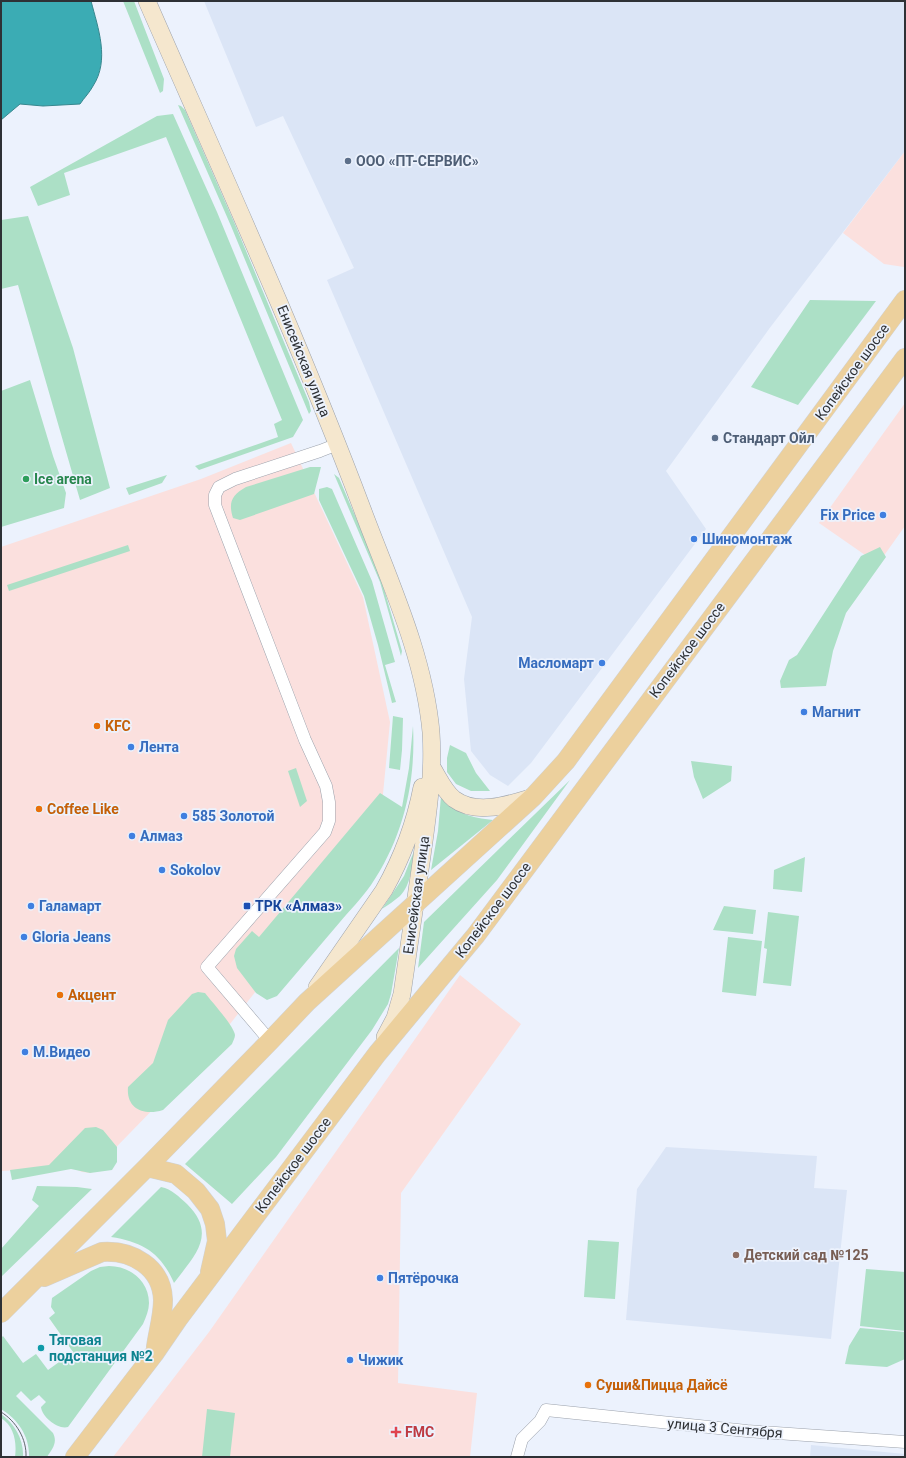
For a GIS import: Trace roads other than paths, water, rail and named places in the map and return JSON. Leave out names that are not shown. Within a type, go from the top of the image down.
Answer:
[{"type":"main road","name":"Копейское шоссе","points":[[1,1313],[270,1042],[307,1002],[534,797],[566,761],[905,300]]},
{"type":"main road","name":"Копейское шоссе","points":[[75,1457],[154,1354],[208,1279],[377,1054],[476,935],[905,358]]},
{"type":"main road","points":[[147,1167],[176,1174],[196,1191],[210,1209],[215,1224],[217,1242],[208,1279]]},
{"type":"main road","points":[[28,1287],[69,1266],[102,1252],[122,1253],[137,1258],[142,1261],[154,1274],[162,1289],[162,1315],[154,1354]]},
{"type":"main road","name":"Копейское шоссе","points":[[1,1306],[28,1287]]},
{"type":"street","name":"Енисейская улица","points":[[147,1],[279,301],[338,444],[420,666],[431,732],[432,769],[428,820],[402,994],[395,1018],[377,1054]]},
{"type":"street","points":[[270,1042],[207,968],[325,832],[329,821],[329,802],[326,786],[302,733],[215,505],[215,495],[219,487],[235,479],[338,444]]},
{"type":"street","name":"Енисейская улица","points":[[307,1002],[384,890],[392,875],[410,831],[418,802],[426,766],[431,732]]},
{"type":"street","points":[[432,769],[450,795],[467,806],[482,808],[507,805],[534,797]]},
{"type":"street","name":"улица 3 Сентября","points":[[517,1457],[522,1439],[540,1421],[546,1410],[747,1431],[905,1442]]},
{"type":"water","points":[[1,1],[91,1],[101,44],[101,66],[93,86],[80,104],[43,106],[20,104],[1,120]]},
{"type":"tram line","points":[[1,1412],[11,1420],[20,1431],[25,1444],[26,1457]]},
{"type":"place","name":"ООО «ПТ-СЕРВИС»","points":[[348,161]]},
{"type":"place","name":"Стандарт Ойл","points":[[715,438]]},
{"type":"place","name":"Ice arena","points":[[26,479]]},
{"type":"place","name":"Fix Price","points":[[883,515]]},
{"type":"place","name":"Шиномонтаж","points":[[694,539]]},
{"type":"place","name":"Масломарт","points":[[602,663]]},
{"type":"place","name":"Магнит","points":[[804,712]]},
{"type":"place","name":"KFC","points":[[97,726]]},
{"type":"place","name":"Лента","points":[[131,747]]},
{"type":"place","name":"Coffee Like","points":[[39,809]]},
{"type":"place","name":"585 Золотой","points":[[184,816]]},
{"type":"place","name":"Алмаз","points":[[132,836]]},
{"type":"place","name":"Sokolov","points":[[162,870]]},
{"type":"place","name":"Галамарт","points":[[31,906]]},
{"type":"place","name":"ТРК «Алмаз»","points":[[247,906]]},
{"type":"place","name":"Gloria Jeans","points":[[24,937]]},
{"type":"place","name":"Акцент","points":[[60,995]]},
{"type":"place","name":"М.Видео","points":[[25,1052]]},
{"type":"place","name":"Детский сад №125","points":[[736,1255]]},
{"type":"place","name":"Пятёрочка","points":[[380,1278]]},
{"type":"place","name":"Тяговая подстанция №2","points":[[41,1348]]},
{"type":"place","name":"Чижик","points":[[350,1360]]},
{"type":"place","name":"Суши&Пицца Дайсё","points":[[588,1385]]},
{"type":"place","name":"FMC","points":[[396,1432]]}]
